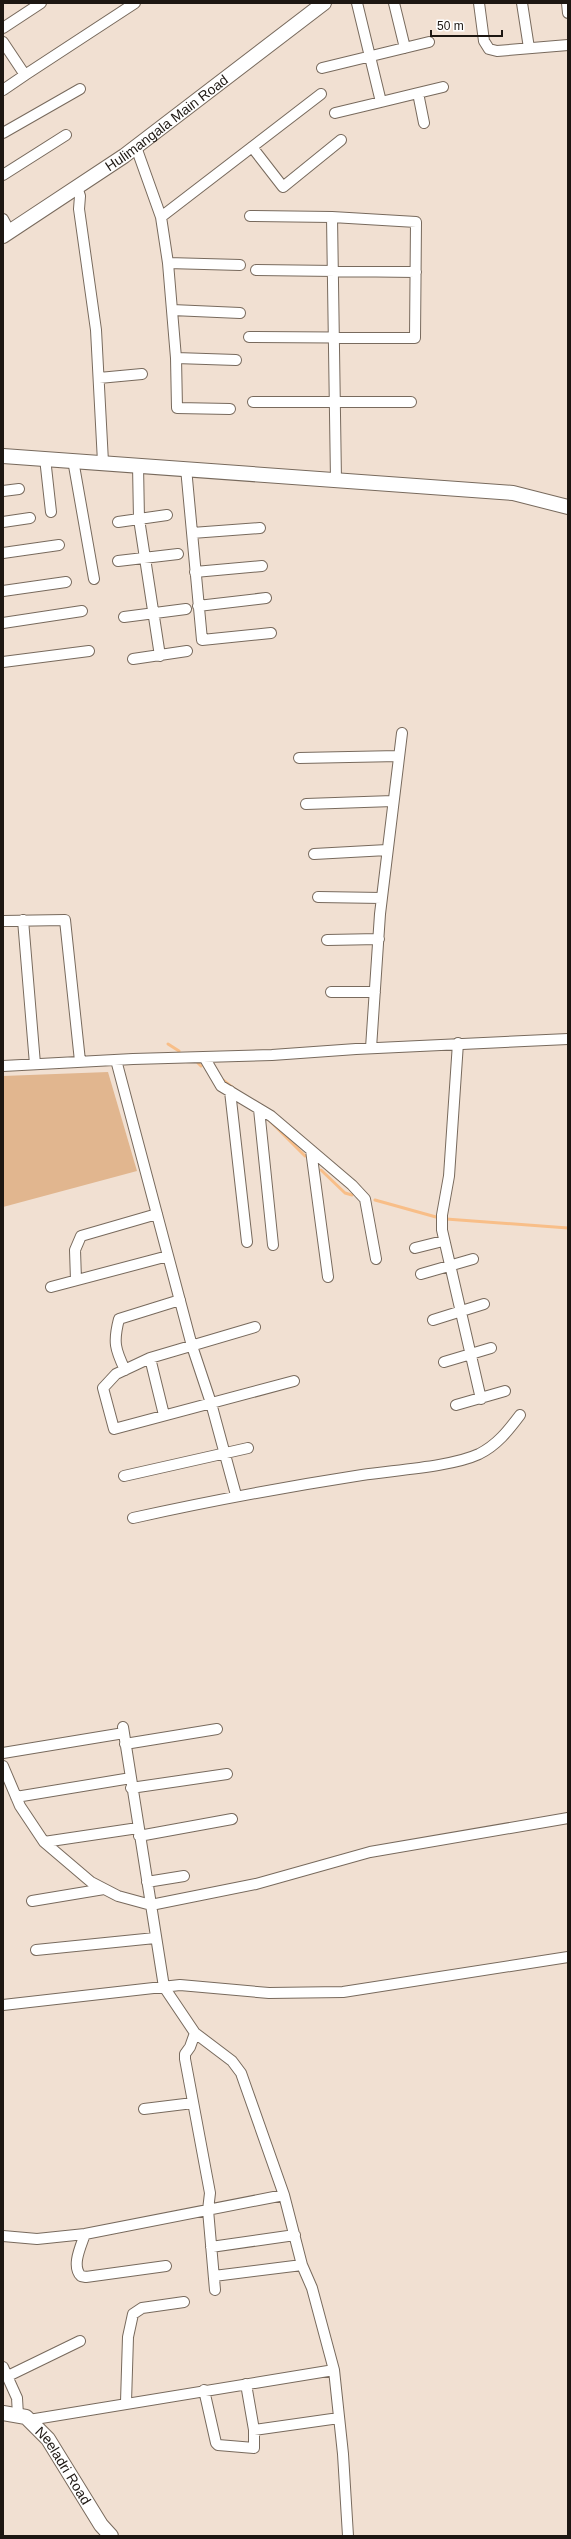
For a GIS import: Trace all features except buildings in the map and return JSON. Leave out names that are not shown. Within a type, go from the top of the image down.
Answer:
[{"type":"street","points":[[3,28],[40,3]]},
{"type":"street","points":[[3,90],[135,3]]},
{"type":"street","name":"Hulimangala Main Road","points":[[6,234],[136,147],[324,3]]},
{"type":"street","points":[[357,3],[381,102]]},
{"type":"street","points":[[394,3],[405,48]]},
{"type":"street","points":[[479,3],[484,41],[489,49],[568,45]]},
{"type":"street","points":[[522,3],[529,48]]},
{"type":"street","points":[[567,3],[568,13]]},
{"type":"street","points":[[3,42],[25,75]]},
{"type":"street","points":[[322,68],[429,42]]},
{"type":"street","points":[[334,113],[443,87]]},
{"type":"street","points":[[3,133],[80,89]]},
{"type":"street","points":[[418,93],[424,123]]},
{"type":"street","points":[[161,217],[321,94]]},
{"type":"street","points":[[3,175],[66,135]]},
{"type":"street","points":[[252,147],[283,187],[341,140]]},
{"type":"street","points":[[136,147],[161,217],[168,263],[176,358],[178,408],[230,409]]},
{"type":"street","points":[[77,187],[80,196],[79,209],[92,292],[100,378],[103,462]]},
{"type":"street","points":[[249,336],[415,338],[416,272],[416,222],[332,216],[250,216]]},
{"type":"street","points":[[332,216],[336,480]]},
{"type":"street","points":[[3,219],[6,234]]},
{"type":"street","points":[[168,263],[240,264]]},
{"type":"street","points":[[256,270],[416,272]]},
{"type":"street","points":[[172,310],[240,313]]},
{"type":"street","points":[[176,358],[236,360]]},
{"type":"street","points":[[100,378],[142,374]]},
{"type":"street","points":[[253,402],[410,402]]},
{"type":"street","points":[[3,456],[186,468],[513,493],[568,508]]},
{"type":"street","points":[[45,458],[51,512]]},
{"type":"street","points":[[73,460],[94,579]]},
{"type":"street","points":[[138,465],[139,519],[160,656]]},
{"type":"street","points":[[186,468],[202,640],[271,633]]},
{"type":"street","points":[[3,491],[19,488]]},
{"type":"street","points":[[118,522],[167,515]]},
{"type":"street","points":[[3,522],[30,518]]},
{"type":"street","points":[[192,533],[260,528]]},
{"type":"street","points":[[3,553],[59,545]]},
{"type":"street","points":[[118,561],[178,554]]},
{"type":"street","points":[[195,572],[262,566]]},
{"type":"street","points":[[3,591],[66,582]]},
{"type":"street","points":[[198,606],[266,598]]},
{"type":"street","points":[[124,617],[153,612],[186,609]]},
{"type":"street","points":[[3,623],[82,611]]},
{"type":"street","points":[[3,662],[89,651]]},
{"type":"street","points":[[133,659],[187,652]]},
{"type":"street","points":[[371,1048],[382,898],[402,733]]},
{"type":"street","points":[[299,758],[399,756]]},
{"type":"street","points":[[306,804],[393,801]]},
{"type":"street","points":[[314,854],[388,850]]},
{"type":"street","points":[[318,897],[382,898]]},
{"type":"street","points":[[23,920],[35,1064]]},
{"type":"street","points":[[3,921],[65,920],[80,1061]]},
{"type":"street","points":[[327,940],[379,939]]},
{"type":"street","points":[[332,992],[375,992]]},
{"type":"street","points":[[3,1066],[80,1061],[272,1055],[458,1043],[568,1039]]},
{"type":"street","points":[[458,1043],[449,1176],[442,1215],[443,1242],[480,1399]]},
{"type":"street","points":[[204,1057],[216,1080],[311,1150],[365,1199],[376,1259]]},
{"type":"street","points":[[116,1060],[192,1346],[226,1453],[236,1495]]},
{"type":"street","points":[[232,1092],[248,1242]]},
{"type":"street","points":[[259,1111],[273,1245]]},
{"type":"street","points":[[311,1150],[328,1277]]},
{"type":"street","points":[[76,1280],[75,1250],[81,1236],[157,1214]]},
{"type":"street","points":[[415,1248],[443,1242]]},
{"type":"street","points":[[51,1287],[168,1256]]},
{"type":"street","points":[[421,1274],[473,1259]]},
{"type":"street","points":[[125,1370],[116,1352],[114,1339],[119,1319],[180,1300]]},
{"type":"street","points":[[433,1320],[484,1304]]},
{"type":"street","points":[[255,1327],[150,1358],[113,1376],[103,1388],[114,1429],[294,1381]]},
{"type":"street","points":[[444,1362],[470,1356],[491,1348]]},
{"type":"street","points":[[150,1358],[164,1415]]},
{"type":"street","points":[[456,1405],[505,1391]]},
{"type":"street","points":[[133,1518],[236,1495],[440,1463],[477,1454],[492,1446],[507,1433],[520,1415]]},
{"type":"street","points":[[124,1476],[248,1448]]},
{"type":"street","points":[[3,1753],[124,1735],[217,1729]]},
{"type":"street","points":[[124,1735],[138,1832],[164,1987],[194,2033],[232,2061],[241,2073],[284,2195],[302,2265],[312,2288],[334,2370],[348,2536]]},
{"type":"street","points":[[3,1766],[16,1797],[33,1828],[44,1842],[78,1872],[104,1889],[118,1896],[150,1905],[256,1884],[370,1852],[568,1818]]},
{"type":"street","points":[[16,1797],[131,1783],[227,1774]]},
{"type":"street","points":[[44,1842],[138,1832],[232,1819]]},
{"type":"street","points":[[147,1882],[184,1876]]},
{"type":"street","points":[[32,1900],[104,1889]]},
{"type":"street","points":[[36,1950],[155,1938]]},
{"type":"street","points":[[3,2005],[180,1986],[269,1993],[343,1992],[568,1957]]},
{"type":"street","points":[[194,2033],[190,2047],[185,2054],[210,2193],[208,2210],[215,2290]]},
{"type":"street","points":[[144,2108],[193,2103]]},
{"type":"street","points":[[3,2236],[37,2239],[85,2234],[284,2195]]},
{"type":"street","points":[[85,2234],[77,2261],[77,2268],[81,2276],[86,2277],[166,2266]]},
{"type":"street","points":[[211,2247],[295,2235]]},
{"type":"street","points":[[214,2276],[302,2265]]},
{"type":"street","points":[[126,2402],[128,2337],[133,2314],[142,2308],[184,2302]]},
{"type":"street","points":[[8,2376],[80,2341]]},
{"type":"street","points":[[3,2367],[17,2398],[23,2417]]},
{"type":"street","points":[[3,2413],[23,2417],[334,2370]]},
{"type":"street","points":[[204,2390],[214,2440],[218,2445],[254,2448],[254,2430],[246,2384]]},
{"type":"street","name":"Neeladri Road","points":[[23,2417],[48,2438],[104,2532]]},
{"type":"street","points":[[254,2430],[339,2418]]},
{"type":"shaded area","points":[[108,1072],[137,1171],[3,1207],[3,1076]]},
{"type":"waterway","points":[[168,1044],[179,1051]]},
{"type":"waterway","points":[[198,1063],[201,1066]]},
{"type":"waterway","points":[[223,1080],[237,1091]]},
{"type":"waterway","points":[[268,1119],[305,1156]]},
{"type":"waterway","points":[[321,1170],[345,1193],[352,1195]]},
{"type":"waterway","points":[[375,1200],[436,1217]]},
{"type":"waterway","points":[[446,1219],[568,1228]]}]
